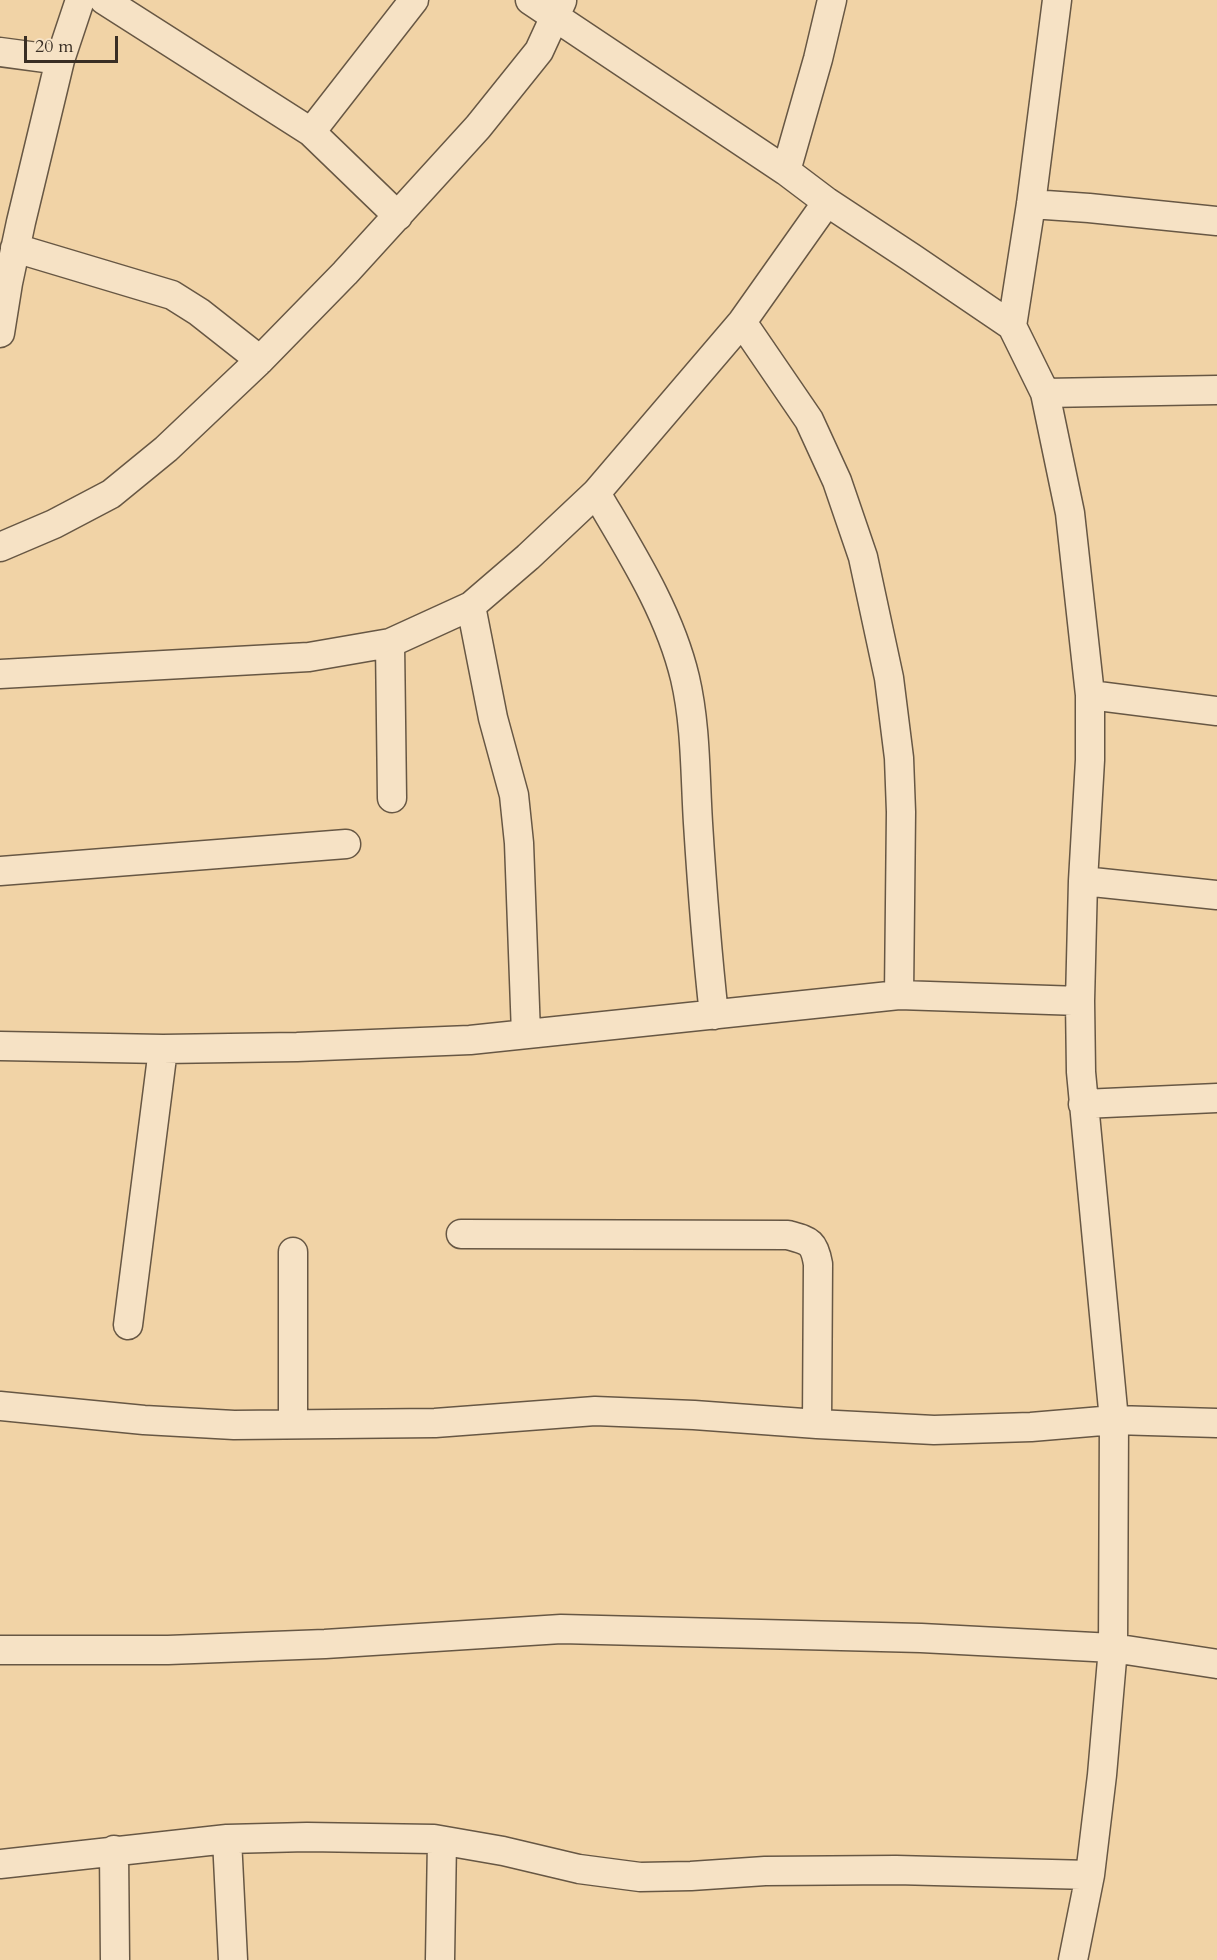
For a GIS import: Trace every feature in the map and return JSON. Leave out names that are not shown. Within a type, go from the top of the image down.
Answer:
[{"type":"street","points":[[0,333],[8,283],[12,230],[60,60],[80,0]]},
{"type":"street","points":[[104,0],[311,132],[398,216]]},
{"type":"street","points":[[311,132],[414,0]]},
{"type":"street","points":[[530,0],[559,8],[827,202],[1012,326],[1045,393],[1070,513],[1090,695],[1090,759],[1083,881],[1080,1001],[1081,1072],[1114,1420],[1113,1648],[1102,1775],[1090,1875],[1073,1960]]},
{"type":"street","points":[[786,171],[818,59],[832,0]]},
{"type":"street","points":[[1012,326],[1031,204],[1057,0]]},
{"type":"street","points":[[0,547],[54,524],[111,494],[166,449],[260,360],[345,273],[478,127],[539,51],[559,8]]},
{"type":"street","points":[[0,52],[60,60]]},
{"type":"street","points":[[0,674],[309,657],[390,643],[471,606],[528,557],[596,493],[742,322],[827,202]]},
{"type":"street","points":[[1031,204],[1217,221]]},
{"type":"street","points":[[12,230],[172,295],[199,312],[260,360]]},
{"type":"street","points":[[742,322],[809,420],[837,480],[863,557],[889,678],[899,758],[901,812],[899,995]]},
{"type":"street","points":[[1045,393],[1217,390]]},
{"type":"street","points":[[596,493],[645,578],[673,639],[684,677],[691,714],[702,900],[714,1015]]},
{"type":"street","points":[[471,606],[493,718],[514,795],[519,843],[526,1034]]},
{"type":"street","points":[[390,643],[392,798]]},
{"type":"street","points":[[1090,695],[1217,711]]},
{"type":"street","points":[[0,871],[346,844]]},
{"type":"street","points":[[1083,881],[1217,895]]},
{"type":"street","points":[[0,1046],[163,1049],[297,1047],[470,1040],[899,995],[1080,1001]]},
{"type":"street","points":[[128,1325],[163,1049]]},
{"type":"street","points":[[1083,1104],[1217,1098]]},
{"type":"street","points":[[461,1234],[788,1235],[806,1240],[815,1249],[818,1264],[817,1424]]},
{"type":"street","points":[[293,1252],[293,1424]]},
{"type":"street","points":[[0,1406],[144,1420],[234,1425],[435,1423],[595,1411],[934,1430],[1031,1427],[1114,1420],[1217,1423]]},
{"type":"street","points":[[0,1650],[202,1649],[325,1644],[561,1629],[921,1638],[1113,1648],[1217,1664]]},
{"type":"street","points":[[0,1864],[227,1839],[307,1838],[442,1841],[503,1851],[579,1869],[640,1877],[765,1871],[884,1870],[1090,1875]]},
{"type":"street","points":[[227,1839],[233,1960]]},
{"type":"street","points":[[440,1960],[442,1841]]},
{"type":"street","points":[[114,1850],[115,1960]]}]
